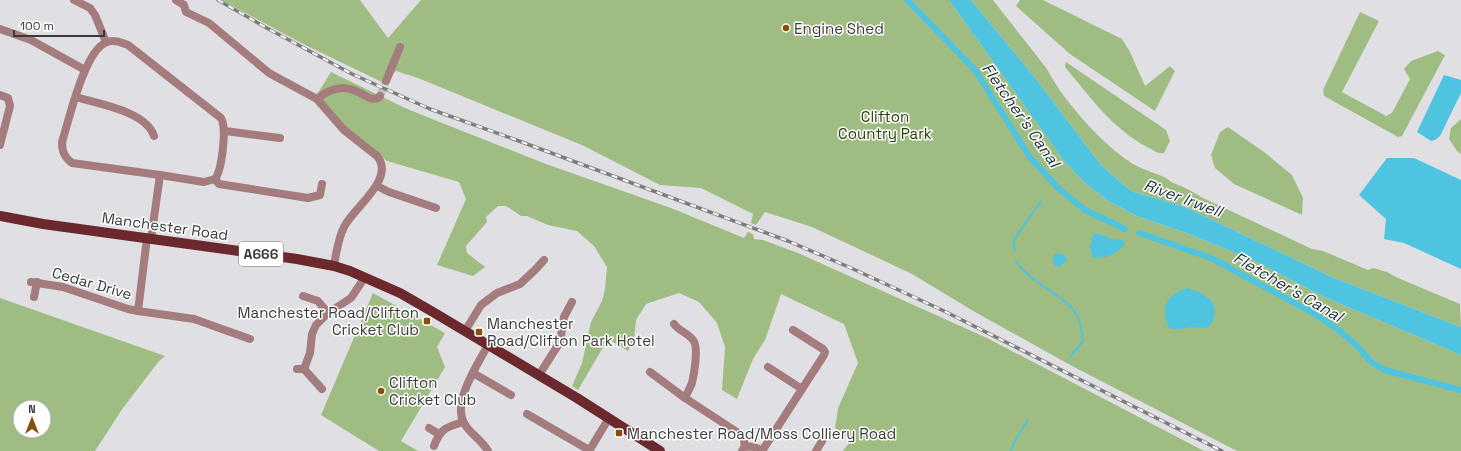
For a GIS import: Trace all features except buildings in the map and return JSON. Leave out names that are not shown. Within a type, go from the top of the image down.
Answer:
[{"type":"main road","name":"Manchester Road","points":[[0,216],[43,224],[297,259],[334,266],[365,276],[400,293],[465,331],[609,418],[660,451]]},
{"type":"street","points":[[74,0],[90,8],[95,15],[106,42]]},
{"type":"street","points":[[176,0],[184,5],[185,14],[209,23],[269,73],[317,99],[344,130],[379,158],[382,163],[382,172],[377,186],[351,216],[344,227],[334,266]]},
{"type":"street","points":[[0,29],[31,40],[85,70]]},
{"type":"street","points":[[113,41],[128,46],[221,118],[225,131],[219,172],[215,179],[204,182],[72,163],[67,159],[62,148],[62,142],[85,70],[97,49],[106,42],[113,41]]},
{"type":"street","points":[[386,81],[400,47]]},
{"type":"street","points":[[317,99],[326,92],[338,88],[354,90],[371,99],[378,98],[380,96]]},
{"type":"street","points":[[0,95],[8,98],[10,104],[0,145]]},
{"type":"street","points":[[76,97],[135,116],[152,130],[154,136]]},
{"type":"street","points":[[225,131],[281,139]]},
{"type":"street","name":"Cedar Drive","points":[[34,297],[34,282],[63,287],[138,311],[160,175]]},
{"type":"street","points":[[215,179],[219,184],[308,198],[320,195],[322,184]]},
{"type":"street","points":[[377,186],[389,192],[436,209]]},
{"type":"street","points":[[465,331],[481,306],[496,293],[520,284],[544,260]]},
{"type":"street","points":[[322,388],[301,369],[310,353],[314,329],[328,313],[350,298],[365,276]]},
{"type":"street","points":[[303,296],[318,301],[328,313]]},
{"type":"street","points":[[539,376],[560,342],[564,317],[572,302]]},
{"type":"street","points":[[138,311],[194,319],[250,339]]},
{"type":"street","points":[[674,324],[693,340],[696,345],[694,374],[685,398]]},
{"type":"street","points":[[650,372],[685,398],[743,436],[744,448],[754,447],[762,451],[825,352],[823,349],[793,330]]},
{"type":"street","points":[[488,346],[467,384],[462,400],[461,414],[463,422],[488,451]]},
{"type":"street","points":[[768,367],[802,389]]},
{"type":"street","points":[[473,373],[502,393],[512,395]]},
{"type":"street","points":[[527,414],[589,451],[609,418]]},
{"type":"street","points":[[434,446],[439,434],[449,426],[463,422]]},
{"type":"street","points":[[429,428],[439,434]]},
{"type":"street","points":[[816,451],[828,432]]},
{"type":"green space","name":"Clifton Country Park","points":[[222,0],[360,0],[388,38],[421,0],[949,0],[1064,161],[1085,183],[1110,202],[1137,216],[1189,234],[1255,261],[1322,296],[1461,355],[1461,451],[1237,451],[1072,366],[975,312],[912,274],[812,227],[765,212],[756,225],[751,223],[753,214],[701,188],[660,185],[584,146],[418,78],[396,71],[388,85],[303,44]]},
{"type":"green space","points":[[971,0],[993,0],[1047,69],[1062,94],[1072,107],[1095,133],[1130,162],[1142,169],[1165,177],[1171,182],[1190,190],[1201,197],[1312,249],[1323,251],[1368,270],[1373,268],[1387,272],[1460,304],[1461,327],[1334,278],[1185,207],[1131,191],[1100,164],[1036,79]]},
{"type":"green space","points":[[1020,0],[1043,0],[1122,39],[1130,52],[1145,86],[1170,66],[1175,71],[1155,111],[1070,54],[1016,6]]},
{"type":"green space","points":[[1360,12],[1379,21],[1342,92],[1386,116],[1392,113],[1410,79],[1404,69],[1411,61],[1438,51],[1445,55],[1402,136],[1398,137],[1324,96],[1323,90]]},
{"type":"green space","points":[[1066,62],[1166,130],[1170,141],[1164,153],[1155,152],[1135,140],[1112,121],[1065,67]]},
{"type":"green space","points":[[331,72],[405,108],[546,164],[671,208],[744,238],[748,232],[753,234],[754,239],[763,240],[798,253],[987,338],[1204,451],[843,451],[851,440],[835,428],[838,408],[858,363],[844,324],[781,294],[765,340],[753,359],[737,399],[722,390],[725,347],[717,323],[699,302],[679,293],[646,304],[636,320],[634,340],[628,351],[608,339],[578,390],[572,386],[582,363],[591,322],[602,301],[605,289],[607,267],[594,246],[577,231],[548,225],[527,216],[521,216],[506,206],[498,206],[486,217],[487,222],[466,246],[467,253],[485,267],[473,276],[437,265],[466,199],[459,182],[387,161],[343,127],[316,96]]},
{"type":"green space","points":[[1461,119],[1461,154],[1457,151],[1449,139],[1451,128]]},
{"type":"green space","points":[[1228,127],[1264,152],[1292,175],[1303,198],[1302,215],[1234,184],[1215,168],[1211,155],[1220,132]]},
{"type":"green space","name":"Clifton Cricket Club","points":[[373,293],[445,333],[437,347],[445,367],[401,441],[418,451],[379,451],[321,415]]},
{"type":"green space","points":[[0,298],[165,356],[159,361],[123,408],[95,451],[0,451]]},
{"type":"water","points":[[949,0],[971,0],[1036,79],[1100,164],[1131,191],[1185,207],[1334,278],[1461,327],[1461,355],[1322,296],[1255,261],[1189,234],[1137,216],[1110,202],[1085,183],[1064,161]]},
{"type":"water","points":[[1444,75],[1461,80],[1461,93],[1440,136],[1431,141],[1417,132]]},
{"type":"water","points":[[1387,158],[1414,158],[1461,180],[1461,269],[1404,243],[1384,239],[1386,219],[1359,195]]},
{"type":"water","points":[[1094,233],[1113,239],[1122,240],[1125,243],[1115,253],[1106,257],[1092,257],[1090,246]]},
{"type":"water","points":[[1058,253],[1064,255],[1067,259],[1060,267],[1055,266],[1053,261],[1054,255]]},
{"type":"water","points":[[1187,288],[1203,294],[1211,301],[1213,305],[1215,310],[1214,316],[1207,328],[1169,328],[1165,314],[1166,305],[1170,298]]},
{"type":"waterway","name":"Fletcher's Canal","points":[[907,0],[975,70],[1029,156],[1058,188],[1085,210],[1125,229]]},
{"type":"waterway","points":[[1015,251],[1013,241],[1041,201]]},
{"type":"waterway","name":"Fletcher's Canal","points":[[1139,233],[1211,258],[1313,313],[1337,329],[1357,346],[1371,362],[1385,370],[1461,390]]},
{"type":"waterway","points":[[1016,261],[1030,277],[1059,297],[1075,312],[1079,320],[1083,341],[1070,357]]},
{"type":"waterway","points":[[1011,451],[1015,441],[1028,420]]},
{"type":"tunnel","points":[[380,96],[386,81]]},
{"type":"railway","points":[[218,0],[352,74],[430,109],[788,241],[851,268],[944,311],[1222,451]]},
{"type":"place","name":"Engine Shed","points":[[786,28]]},
{"type":"place","name":"Manchester Road/Clifton Cricket Club","points":[[427,321]]},
{"type":"place","name":"Manchester Road/Clifton Park Hotel","points":[[479,332]]},
{"type":"place","name":"Clifton Cricket Club","points":[[381,391]]},
{"type":"place","name":"Manchester Road/Moss Colliery Road","points":[[619,433]]},
{"type":"water label","name":"River Irwell","points":[[1183,198]]}]
